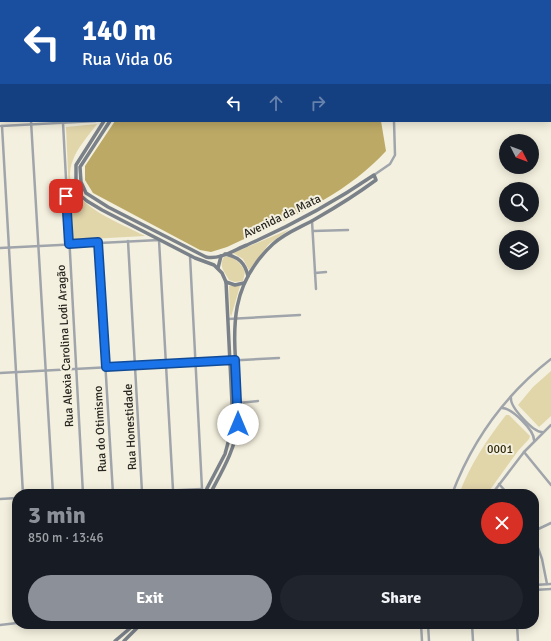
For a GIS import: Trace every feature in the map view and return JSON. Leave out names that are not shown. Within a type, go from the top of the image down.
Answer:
[{"type":"street","points":[[23,489],[14,372],[11,274],[8,248],[1,126],[31,123],[80,122]]},
{"type":"street","points":[[103,122],[76,165],[75,177],[79,192],[94,206],[159,241],[218,268]]},
{"type":"street","name":"Avenida da Mata","points":[[109,122],[80,167],[81,182],[86,193],[114,210],[195,252],[210,258],[224,255],[312,215],[374,175],[376,180],[338,206],[288,233],[276,242],[258,261],[244,283],[234,319],[239,419],[232,453],[213,488]]},
{"type":"street","points":[[374,175],[390,164],[395,155],[394,122]]},
{"type":"street","points":[[31,123],[53,489]]},
{"type":"street","name":"Rua Alexia Carolina Lodi Aragão","points":[[63,123],[83,489]]},
{"type":"street","points":[[312,221],[316,289]]},
{"type":"street","points":[[312,231],[348,230]]},
{"type":"street","name":"Rua Honestidade","points":[[128,241],[142,489]]},
{"type":"street","points":[[0,248],[98,242],[159,241]]},
{"type":"street","points":[[159,241],[173,489]]},
{"type":"street","name":"Rua do Otimismo","points":[[98,242],[113,489]]},
{"type":"street","points":[[207,488],[225,454],[232,433],[233,400],[226,282],[218,268],[219,259],[224,255],[240,260],[245,266],[248,276]]},
{"type":"street","points":[[190,256],[202,489],[213,488]]},
{"type":"street","points":[[315,273],[326,272]]},
{"type":"street","points":[[226,282],[232,285],[244,283]]},
{"type":"street","points":[[228,320],[300,315]]},
{"type":"street","points":[[0,373],[279,358]]},
{"type":"street","points":[[454,489],[461,470],[476,443],[502,408],[551,359]]},
{"type":"street","points":[[512,397],[513,407],[536,430],[543,432]]},
{"type":"street","points":[[238,403],[258,401]]},
{"type":"street","points":[[502,408],[510,409],[533,433],[534,440]]},
{"type":"street","points":[[496,489],[534,440],[551,425]]},
{"type":"street","points":[[524,452],[551,485]]},
{"type":"street","points":[[499,484],[504,489]]},
{"type":"street","points":[[0,499],[12,498]]},
{"type":"street","points":[[539,529],[551,523]]},
{"type":"street","points":[[539,551],[547,584]]},
{"type":"street","points":[[539,585],[551,584]]},
{"type":"street","points":[[539,590],[551,589]]},
{"type":"street","points":[[0,625],[12,624]]},
{"type":"street","points":[[115,641],[129,629]]},
{"type":"street","points":[[124,641],[136,629]]},
{"type":"street","points":[[421,629],[422,641]]},
{"type":"street","points":[[428,629],[429,641]]},
{"type":"street","points":[[472,629],[473,641]]},
{"type":"street","points":[[517,629],[518,641]]},
{"type":"green space","points":[[97,124],[80,146],[73,160],[70,175],[73,187],[81,199],[92,208],[145,236],[71,240],[66,127]]},
{"type":"green space","points":[[290,229],[269,244],[249,270],[243,259],[233,253]]},
{"type":"green space","points":[[224,257],[234,258],[239,263],[245,272],[243,281],[235,282],[229,280],[222,266],[222,260]]},
{"type":"green space","points":[[229,286],[240,286],[231,317],[230,313]]},
{"type":"green space","name":"0001","points":[[551,371],[551,416],[539,427],[518,405],[533,387]]},
{"type":"green space","name":"0001","points":[[506,415],[509,415],[530,436],[491,489],[461,489],[469,472],[492,434]]},
{"type":"shaded area","points":[[114,122],[381,122],[386,151],[369,168],[332,195],[291,218],[227,247],[211,252],[200,250],[93,193],[85,180],[85,166]]},
{"type":"route","points":[[66,196],[69,244],[98,242],[106,367],[235,360],[239,419],[238,424]]}]
